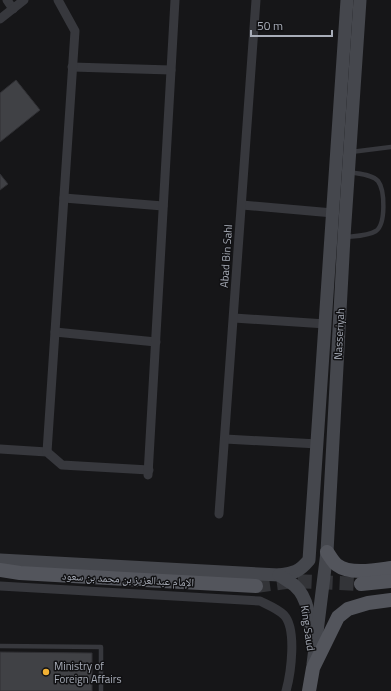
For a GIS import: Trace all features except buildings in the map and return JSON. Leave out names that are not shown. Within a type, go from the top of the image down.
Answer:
[{"type":"main road","points":[[327,552],[337,565],[348,569],[363,572],[391,568]]},
{"type":"main road","name":"الإمام عبدالعزيز بن محمد بن سعود","points":[[0,570],[20,573],[256,586]]},
{"type":"main road","points":[[361,584],[391,581]]},
{"type":"main road","points":[[309,691],[313,668],[338,617],[348,609],[368,603],[391,600]]},
{"type":"street","points":[[7,0],[13,9]]},
{"type":"street","points":[[0,19],[24,0]]},
{"type":"street","points":[[47,452],[75,31],[58,0]]},
{"type":"street","points":[[0,449],[47,452],[62,465],[148,472],[175,0]]},
{"type":"street","name":"Abad Bin Sahl","points":[[220,514],[256,0]]},
{"type":"street","name":"Nasseriyah","points":[[279,575],[293,573],[302,568],[309,560],[347,0]]},
{"type":"street","name":"Nasseriyah","points":[[313,668],[327,552],[344,237],[360,0]]},
{"type":"street","points":[[72,67],[171,70]]},
{"type":"street","points":[[64,198],[163,206]]},
{"type":"street","points":[[242,205],[333,213]]},
{"type":"street","points":[[234,318],[326,324]]},
{"type":"street","points":[[55,332],[156,342]]},
{"type":"street","points":[[225,439],[318,444]]},
{"type":"street","points":[[0,560],[279,575]]},
{"type":"street","name":"King Saud","points":[[279,575],[295,586],[302,595],[307,609],[310,626],[314,691]]},
{"type":"street","points":[[0,586],[260,601],[272,606],[284,616],[291,628],[292,644],[286,691]]},
{"type":"lane","points":[[350,152],[391,147]]},
{"type":"lane","points":[[344,237],[369,234],[377,230],[382,223],[384,213],[382,188],[378,181],[371,177],[348,172]]},
{"type":"lane","points":[[0,646],[101,647],[101,691]]},
{"type":"tunnel","points":[[256,586],[294,581],[361,584]]},
{"type":"place","name":"Ministry of Foreign Affairs","points":[[46,672]]}]
